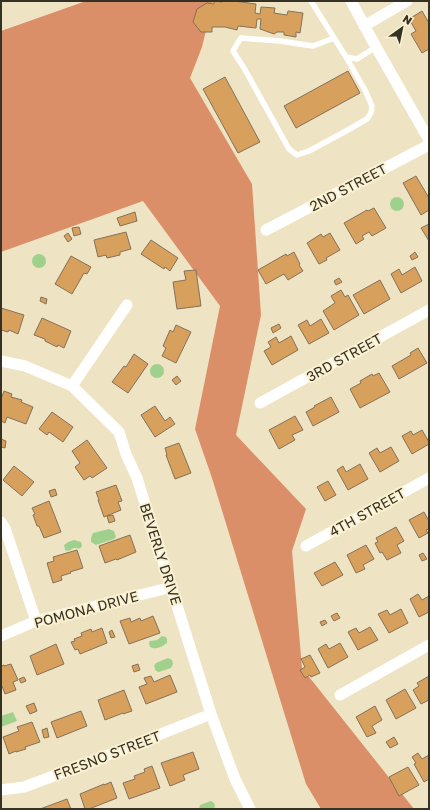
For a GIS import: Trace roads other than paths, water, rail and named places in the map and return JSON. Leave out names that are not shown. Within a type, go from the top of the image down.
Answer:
[{"type":"street","points":[[351,1],[429,140]]},
{"type":"street","points":[[364,26],[407,1]]},
{"type":"street","name":"2ND STREET","points":[[266,230],[429,144]]},
{"type":"street","points":[[72,386],[127,305]]},
{"type":"street","name":"3RD STREET","points":[[260,403],[429,310]]},
{"type":"street","name":"BEVERLY DRIVE","points":[[1,361],[25,366],[72,386],[119,432],[126,454],[137,478],[211,714],[236,779],[250,809]]},
{"type":"street","name":"4TH STREET","points":[[306,546],[429,478]]},
{"type":"street","points":[[1,522],[5,528],[36,621]]},
{"type":"street","name":"POMONA DRIVE","points":[[1,636],[36,621],[172,587]]},
{"type":"street","points":[[340,695],[429,645]]},
{"type":"street","name":"FRESNO STREET","points":[[1,790],[24,786],[88,763],[211,714]]},
{"type":"lane","points":[[311,1],[346,57],[365,90],[372,106],[371,113],[366,119],[309,151],[297,155],[289,148],[251,79],[233,51],[241,38],[280,41],[313,46],[334,38]]},
{"type":"lane","points":[[346,57],[357,59],[376,47]]}]
